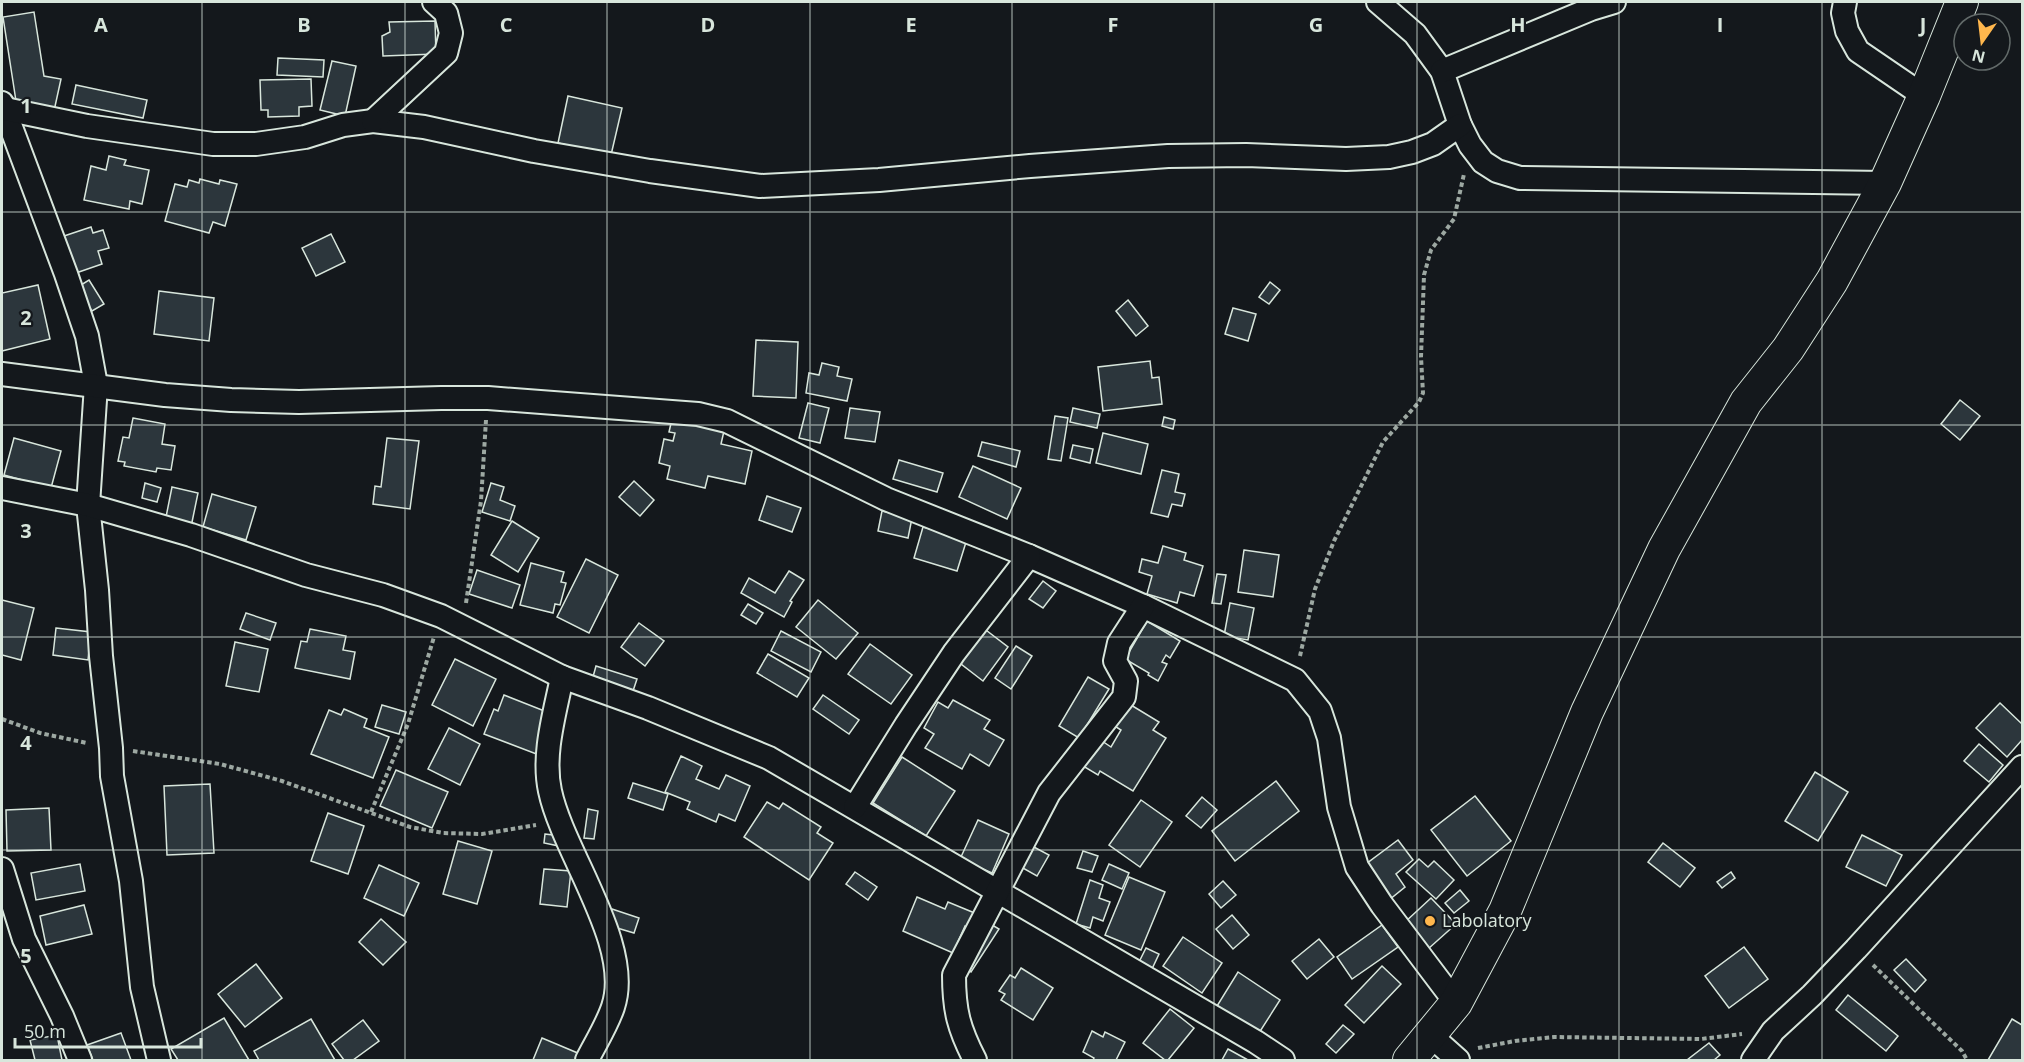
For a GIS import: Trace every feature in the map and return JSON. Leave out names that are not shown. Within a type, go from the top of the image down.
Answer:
[{"type":"street","points":[[373,121],[446,52],[451,33],[446,13],[435,2]]},
{"type":"street","points":[[1378,2],[1414,34],[1442,71],[1460,124],[1470,145],[1483,162],[1497,171],[1520,178],[1801,180],[1885,183]]},
{"type":"street","points":[[1442,71],[1591,9],[1614,2]]},
{"type":"street","points":[[1409,1060],[1446,1050],[1456,1003],[1506,910],[1587,712],[1664,549],[1746,402],[1788,349],[1832,281],[1885,183],[1924,96],[1962,2]]},
{"type":"street","points":[[1839,5],[1847,32],[1858,51],[1924,96]]},
{"type":"street","points":[[3,106],[87,126],[213,144],[256,144],[305,137],[343,125],[373,121],[424,128],[534,151],[650,171],[760,186],[879,180],[1168,156],[1246,155],[1346,159],[1389,157],[1433,144],[1460,124]]},
{"type":"street","points":[[3,106],[87,336],[96,385],[88,505],[112,776],[131,880],[142,987],[159,1060]]},
{"type":"street","points":[[2,374],[165,395],[299,402],[488,398],[698,414],[727,421],[886,499],[1029,556],[1143,606],[1295,680],[1320,711],[1329,738],[1339,807],[1357,867],[1382,905],[1456,1003]]},
{"type":"street","points":[[2,488],[88,505],[191,535],[306,574],[383,595],[463,626],[562,677],[648,708],[769,758],[1256,1042],[1283,1060]]},
{"type":"street","points":[[855,807],[954,653],[1029,556]]},
{"type":"street","points":[[975,1060],[962,1035],[954,1004],[954,975],[1049,793],[1124,697],[1126,681],[1115,661],[1119,643],[1143,606]]},
{"type":"street","points":[[562,677],[552,728],[548,771],[550,790],[559,821],[588,884],[616,958],[618,981],[613,1007],[587,1060]]},
{"type":"street","points":[[1753,1060],[1773,1031],[1856,949],[2022,766]]},
{"type":"street","points":[[2,869],[24,939],[62,1016],[80,1060]]},
{"type":"path","points":[[1295,680],[1315,589],[1334,541],[1383,442],[1419,402],[1423,393],[1421,357],[1426,261],[1431,250],[1454,219],[1470,145]]},
{"type":"path","points":[[463,626],[481,501],[488,398]]},
{"type":"path","points":[[371,812],[408,724],[441,616]]},
{"type":"path","points":[[2,719],[40,733],[111,748],[220,764],[282,781],[411,827],[443,833],[482,834],[559,821]]},
{"type":"path","points":[[1856,949],[1962,1051],[1967,1060]]},
{"type":"path","points":[[1446,1050],[1554,1037],[1701,1039],[1773,1031]]},
{"type":"building","points":[[34,12],[44,76],[61,79],[54,111],[16,101],[3,17]]},
{"type":"building","points":[[435,21],[436,54],[383,56],[382,36],[390,32],[389,22]]},
{"type":"building","points":[[278,58],[324,60],[323,77],[277,75]]},
{"type":"building","points":[[332,61],[356,66],[345,116],[320,110]]},
{"type":"building","points":[[311,79],[312,106],[299,107],[299,116],[268,117],[268,110],[261,110],[260,80]]},
{"type":"building","points":[[76,85],[147,100],[143,118],[72,104]]},
{"type":"building","points":[[568,96],[622,108],[611,155],[558,143]]},
{"type":"building","points":[[109,156],[126,160],[124,165],[149,170],[142,204],[130,201],[129,209],[84,200],[91,166],[106,170]]},
{"type":"building","points":[[200,179],[219,184],[220,180],[237,184],[225,226],[213,222],[209,233],[165,221],[175,184],[187,187],[189,180],[199,183]]},
{"type":"building","points":[[91,227],[93,233],[103,230],[109,248],[98,251],[102,264],[76,273],[64,236]]},
{"type":"building","points":[[331,234],[345,262],[316,276],[302,248]]},
{"type":"building","points":[[89,280],[104,304],[92,311],[76,288]]},
{"type":"building","points":[[1270,282],[1280,290],[1269,304],[1259,297]]},
{"type":"building","points":[[38,285],[50,339],[2,351],[2,293]]},
{"type":"building","points":[[159,291],[214,298],[209,341],[154,334]]},
{"type":"building","points":[[1128,300],[1148,326],[1136,336],[1116,311]]},
{"type":"building","points":[[1233,308],[1256,314],[1248,341],[1225,334]]},
{"type":"building","points":[[756,340],[798,342],[796,398],[753,396]]},
{"type":"building","points":[[1150,361],[1152,378],[1159,377],[1162,404],[1103,411],[1098,367]]},
{"type":"building","points":[[822,363],[839,367],[837,376],[852,379],[847,401],[806,393],[809,373],[819,375]]},
{"type":"building","points":[[1960,400],[1980,416],[1960,440],[1941,424]]},
{"type":"building","points":[[808,403],[829,408],[820,443],[799,438]]},
{"type":"building","points":[[850,408],[880,412],[875,442],[845,438]]},
{"type":"building","points":[[1073,408],[1100,414],[1097,428],[1070,422]]},
{"type":"building","points":[[1055,416],[1068,418],[1061,461],[1048,459]]},
{"type":"building","points":[[1164,417],[1175,420],[1173,429],[1162,426]]},
{"type":"building","points":[[133,418],[165,424],[162,444],[175,446],[171,470],[157,468],[156,472],[124,466],[125,462],[118,461],[123,437],[129,438]]},
{"type":"building","points":[[672,419],[724,431],[721,444],[752,451],[745,484],[708,476],[705,488],[667,479],[670,466],[659,463],[664,439],[673,441],[675,433],[669,432]]},
{"type":"building","points":[[1103,433],[1148,444],[1141,474],[1096,463]]},
{"type":"building","points":[[14,438],[61,451],[51,488],[4,475]]},
{"type":"building","points":[[387,438],[419,441],[410,509],[373,504],[375,486],[381,487]]},
{"type":"building","points":[[982,442],[1020,451],[1016,467],[978,456]]},
{"type":"building","points":[[1073,445],[1093,449],[1090,463],[1070,458]]},
{"type":"building","points":[[899,460],[943,473],[937,492],[893,479]]},
{"type":"building","points":[[973,466],[1021,488],[1007,519],[959,497]]},
{"type":"building","points":[[1162,470],[1179,474],[1175,492],[1185,494],[1182,506],[1172,504],[1168,517],[1151,513]]},
{"type":"building","points":[[634,481],[654,500],[640,516],[619,497]]},
{"type":"building","points":[[145,483],[161,488],[157,502],[142,498]]},
{"type":"building","points":[[491,483],[504,487],[500,500],[515,506],[510,521],[482,512]]},
{"type":"building","points":[[172,487],[198,493],[191,527],[165,522]]},
{"type":"building","points":[[212,494],[256,507],[246,540],[203,527]]},
{"type":"building","points":[[767,496],[801,508],[792,532],[759,520]]},
{"type":"building","points":[[882,511],[912,518],[908,538],[878,531]]},
{"type":"building","points":[[512,521],[539,538],[518,572],[491,555]]},
{"type":"building","points":[[923,527],[967,539],[957,571],[914,558]]},
{"type":"building","points":[[1163,546],[1186,553],[1184,560],[1203,566],[1194,596],[1180,592],[1177,603],[1147,594],[1152,576],[1139,572],[1142,559],[1158,563]]},
{"type":"building","points":[[1244,550],[1279,555],[1273,597],[1238,592]]},
{"type":"building","points":[[586,559],[618,575],[589,633],[557,617]]},
{"type":"building","points":[[531,563],[564,572],[561,582],[566,583],[560,605],[555,604],[553,613],[520,605]]},
{"type":"building","points":[[477,570],[520,585],[512,608],[469,594]]},
{"type":"building","points":[[789,571],[804,580],[790,601],[792,602],[784,617],[741,593],[749,578],[775,593]]},
{"type":"building","points":[[1217,574],[1226,575],[1221,604],[1212,603]]},
{"type":"building","points":[[1043,581],[1056,591],[1043,608],[1029,599]]},
{"type":"building","points":[[2,600],[34,608],[21,660],[2,655]]},
{"type":"building","points":[[818,600],[858,633],[836,659],[796,627]]},
{"type":"building","points":[[1230,603],[1254,608],[1248,640],[1224,636]]},
{"type":"building","points":[[748,604],[763,613],[756,624],[741,615]]},
{"type":"building","points":[[246,613],[276,623],[270,640],[240,629]]},
{"type":"building","points":[[1147,621],[1180,641],[1170,658],[1166,655],[1162,662],[1167,664],[1158,681],[1125,659]]},
{"type":"building","points":[[639,623],[664,641],[645,666],[621,647]]},
{"type":"building","points":[[978,624],[1008,647],[983,681],[952,657]]},
{"type":"building","points":[[56,628],[91,632],[88,660],[53,655]]},
{"type":"building","points":[[310,629],[346,636],[343,650],[355,652],[350,679],[295,668],[301,641],[307,642]]},
{"type":"building","points":[[781,631],[821,652],[811,672],[771,651]]},
{"type":"building","points":[[235,642],[268,649],[259,692],[226,686]]},
{"type":"building","points":[[870,644],[912,675],[891,704],[848,674]]},
{"type":"building","points":[[1016,646],[1032,656],[1011,689],[995,678]]},
{"type":"building","points":[[768,654],[809,678],[797,697],[757,673]]},
{"type":"building","points":[[455,659],[496,679],[473,726],[432,705]]},
{"type":"building","points":[[596,666],[637,679],[631,697],[591,684]]},
{"type":"building","points":[[1088,677],[1109,689],[1079,738],[1059,726]]},
{"type":"building","points":[[504,695],[547,712],[539,755],[484,734],[494,709],[498,711]]},
{"type":"building","points":[[823,695],[859,720],[849,734],[813,709]]},
{"type":"building","points":[[953,700],[990,720],[984,729],[1004,740],[989,766],[970,754],[962,769],[925,748],[934,734],[924,728],[938,702],[948,708]]},
{"type":"building","points":[[1126,702],[1159,722],[1153,730],[1166,738],[1133,791],[1100,771],[1098,775],[1083,766],[1099,739],[1111,747],[1121,730],[1113,725]]},
{"type":"building","points":[[2000,703],[2022,724],[2022,740],[2007,757],[1976,728]]},
{"type":"building","points":[[382,705],[406,712],[399,734],[375,727]]},
{"type":"building","points":[[344,709],[367,719],[364,727],[389,737],[373,778],[311,754],[329,710],[341,715]]},
{"type":"building","points":[[449,728],[480,744],[460,785],[428,769]]},
{"type":"building","points":[[1979,744],[2003,765],[1989,782],[1964,761]]},
{"type":"building","points":[[681,756],[702,766],[696,779],[719,789],[726,775],[750,786],[735,821],[719,814],[716,822],[687,809],[690,802],[665,792]]},
{"type":"building","points":[[902,757],[955,791],[926,836],[873,803]]},
{"type":"building","points":[[396,770],[448,792],[432,828],[380,806]]},
{"type":"building","points":[[1815,772],[1848,792],[1818,841],[1785,821]]},
{"type":"building","points":[[1276,781],[1299,811],[1235,861],[1212,831]]},
{"type":"building","points":[[633,783],[668,794],[663,810],[628,798]]},
{"type":"building","points":[[210,784],[214,853],[167,855],[164,786]]},
{"type":"building","points":[[1475,796],[1511,841],[1467,876],[1431,830]]},
{"type":"building","points":[[1202,797],[1217,810],[1201,828],[1186,816]]},
{"type":"building","points":[[1141,800],[1172,822],[1140,867],[1109,845]]},
{"type":"building","points":[[767,802],[779,809],[783,803],[821,827],[817,833],[833,843],[809,880],[744,837]]},
{"type":"building","points":[[49,808],[51,850],[7,851],[6,810]]},
{"type":"building","points":[[588,809],[598,811],[594,839],[584,838]]},
{"type":"building","points":[[328,813],[364,826],[348,874],[311,861]]},
{"type":"building","points":[[978,820],[1009,834],[992,873],[960,859]]},
{"type":"building","points":[[545,834],[561,836],[559,846],[544,843]]},
{"type":"building","points":[[1862,835],[1902,855],[1886,886],[1846,867]]},
{"type":"building","points":[[1398,840],[1413,860],[1396,874],[1405,887],[1389,900],[1362,867]]},
{"type":"building","points":[[458,841],[492,851],[477,904],[443,894]]},
{"type":"building","points":[[1663,843],[1695,868],[1680,887],[1648,862]]},
{"type":"building","points":[[1032,846],[1049,855],[1037,876],[1021,867]]},
{"type":"building","points":[[1083,851],[1098,856],[1092,872],[1077,868]]},
{"type":"building","points":[[1419,859],[1428,867],[1434,861],[1454,880],[1436,899],[1406,872]]},
{"type":"building","points":[[80,864],[85,891],[36,900],[31,873]]},
{"type":"building","points":[[1109,864],[1129,873],[1122,889],[1102,880]]},
{"type":"building","points":[[379,865],[419,883],[404,916],[364,898]]},
{"type":"building","points":[[544,869],[571,871],[567,907],[540,904]]},
{"type":"building","points":[[855,872],[877,887],[868,900],[846,884]]},
{"type":"building","points":[[1731,872],[1735,878],[1722,888],[1717,882]]},
{"type":"building","points":[[1129,877],[1165,892],[1141,950],[1105,935]]},
{"type":"building","points":[[1090,880],[1103,885],[1099,898],[1110,902],[1103,921],[1093,917],[1090,928],[1076,924]]},
{"type":"building","points":[[1223,881],[1236,895],[1221,908],[1209,894]]},
{"type":"building","points":[[1460,890],[1469,901],[1454,913],[1445,903]]},
{"type":"building","points":[[917,897],[945,909],[948,902],[977,914],[970,929],[965,926],[953,953],[903,931]]},
{"type":"building","points":[[1431,898],[1456,924],[1428,949],[1404,923]]},
{"type":"building","points":[[84,905],[92,934],[46,945],[40,916]]},
{"type":"building","points":[[612,909],[639,918],[634,933],[607,925]]},
{"type":"building","points":[[1232,915],[1249,935],[1233,949],[1216,929]]},
{"type":"building","points":[[381,919],[406,942],[383,965],[359,942]]},
{"type":"building","points":[[987,922],[999,929],[971,972],[960,965]]},
{"type":"building","points":[[1382,925],[1398,947],[1352,979],[1337,957]]},
{"type":"building","points":[[1183,937],[1222,963],[1202,993],[1163,966]]},
{"type":"building","points":[[1319,939],[1334,957],[1307,979],[1292,961]]},
{"type":"building","points":[[1744,947],[1768,979],[1729,1008],[1705,976]]},
{"type":"building","points":[[1146,948],[1159,954],[1151,971],[1138,964]]},
{"type":"building","points":[[1906,959],[1926,980],[1915,992],[1894,970]]},
{"type":"building","points":[[256,964],[282,998],[245,1027],[218,994]]},
{"type":"building","points":[[1382,966],[1401,984],[1364,1023],[1345,1005]]},
{"type":"building","points":[[1021,968],[1053,988],[1033,1020],[1001,1000],[1005,994],[999,991],[1010,975],[1015,978]]},
{"type":"building","points":[[1238,972],[1280,1000],[1259,1033],[1217,1006]]},
{"type":"building","points":[[1848,995],[1898,1036],[1886,1051],[1836,1010]]},
{"type":"building","points":[[1170,1009],[1194,1028],[1168,1060],[1165,1060],[1143,1043]]},
{"type":"building","points":[[224,1018],[249,1060],[178,1060],[171,1049]]},
{"type":"building","points":[[311,1019],[335,1060],[259,1060],[254,1051]]},
{"type":"building","points":[[2012,1019],[2022,1025],[2022,1060],[1988,1060]]},
{"type":"building","points":[[363,1020],[379,1041],[353,1060],[344,1060],[332,1044]]},
{"type":"building","points":[[1343,1025],[1354,1034],[1336,1053],[1326,1044]]},
{"type":"building","points":[[1092,1031],[1103,1037],[1105,1032],[1125,1042],[1116,1060],[1093,1060],[1094,1058],[1083,1052]]},
{"type":"building","points":[[121,1033],[131,1060],[93,1060],[87,1045]]},
{"type":"building","points":[[57,1035],[62,1060],[35,1060],[30,1040]]},
{"type":"building","points":[[542,1038],[580,1054],[577,1060],[533,1060]]},
{"type":"building","points":[[1709,1043],[1720,1055],[1714,1060],[1687,1060]]},
{"type":"building","points":[[1228,1049],[1248,1060],[1222,1060]]},
{"type":"place","name":"Labolatory","points":[[1430,921]]}]
